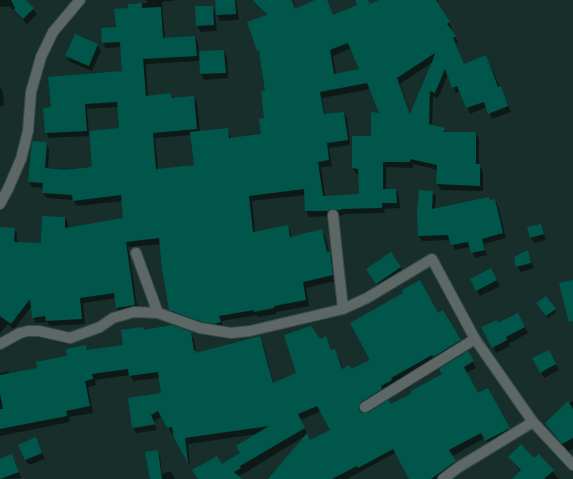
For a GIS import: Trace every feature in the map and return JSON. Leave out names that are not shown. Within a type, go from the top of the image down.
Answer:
[{"type":"street","points":[[0,204],[21,159],[28,131],[31,92],[41,57],[53,32],[80,0]]},
{"type":"street","points":[[334,215],[342,309]]},
{"type":"street","points":[[136,254],[158,313]]},
{"type":"street","points":[[0,344],[20,333],[28,331],[39,331],[70,338],[100,327],[113,318],[134,312],[158,313],[200,328],[231,333],[250,332],[342,309],[367,298],[432,259],[475,339],[533,422],[573,465]]},
{"type":"street","points":[[365,407],[475,339]]},
{"type":"street","points":[[443,479],[458,467],[533,422]]},
{"type":"building","points":[[11,0],[26,0],[34,8],[23,19],[14,10],[15,8]]},
{"type":"building","points":[[215,0],[235,0],[236,14],[216,15]]},
{"type":"building","points":[[252,0],[292,0],[295,9],[315,0],[327,0],[333,15],[357,5],[355,0],[368,0],[370,4],[379,0],[436,0],[450,22],[447,24],[456,36],[453,38],[464,64],[486,55],[498,87],[501,86],[508,106],[488,114],[484,102],[466,108],[457,86],[452,88],[445,69],[435,93],[430,91],[429,124],[445,128],[444,132],[476,132],[476,164],[480,164],[480,186],[436,184],[437,165],[410,159],[410,162],[383,162],[383,189],[396,189],[397,203],[382,203],[382,208],[305,211],[304,189],[249,196],[253,232],[288,225],[290,237],[322,229],[327,252],[330,251],[333,275],[303,282],[306,300],[274,306],[274,308],[254,312],[254,310],[219,316],[221,322],[214,324],[202,322],[169,310],[162,269],[159,238],[126,242],[135,305],[116,308],[114,293],[80,298],[82,319],[46,321],[45,316],[32,318],[30,299],[11,324],[0,316],[0,227],[15,228],[14,242],[41,243],[42,216],[65,217],[65,228],[123,218],[121,195],[73,201],[72,195],[42,193],[43,183],[28,182],[32,141],[47,142],[45,168],[64,170],[92,167],[89,131],[119,128],[117,102],[85,104],[87,131],[45,133],[43,108],[51,107],[48,77],[122,71],[120,42],[102,43],[101,28],[116,27],[114,9],[128,8],[128,4],[142,3],[142,8],[161,7],[163,38],[195,36],[197,56],[143,59],[146,96],[171,93],[172,98],[194,96],[197,129],[153,133],[156,169],[194,165],[190,132],[228,128],[229,138],[261,134],[259,119],[264,118],[261,91],[265,91],[259,51],[257,51],[247,22],[267,15]],"holes":[[[348,43],[359,69],[334,74],[330,50]],[[435,53],[410,114],[397,78]],[[367,83],[379,113],[371,112],[371,136],[352,136],[352,168],[358,169],[359,194],[323,196],[318,162],[329,160],[327,143],[348,140],[344,112],[324,114],[320,92]]]},
{"type":"building","points":[[195,6],[213,6],[214,25],[196,26]]},
{"type":"building","points":[[75,34],[98,44],[89,66],[65,56]]},
{"type":"building","points":[[224,50],[226,73],[200,74],[199,51]]},
{"type":"building","points":[[419,190],[433,191],[432,209],[489,197],[490,200],[495,199],[503,233],[482,239],[485,250],[471,253],[468,242],[451,245],[448,235],[418,236],[417,210]]},
{"type":"building","points":[[541,224],[544,234],[530,238],[527,227]]},
{"type":"building","points":[[528,250],[531,263],[516,267],[514,257]]},
{"type":"building","points":[[391,252],[401,267],[376,284],[366,269]]},
{"type":"building","points":[[491,268],[497,280],[476,291],[470,279]]},
{"type":"building","points":[[420,280],[438,313],[443,310],[461,340],[433,357],[432,355],[391,378],[392,380],[381,386],[382,389],[361,402],[359,410],[362,413],[368,413],[388,400],[391,404],[412,393],[411,391],[442,374],[439,369],[468,351],[474,361],[464,367],[478,393],[488,388],[510,428],[485,441],[481,433],[449,450],[456,461],[431,479],[409,479],[393,449],[358,468],[357,466],[332,479],[268,479],[307,433],[310,440],[330,430],[317,406],[298,414],[305,428],[240,466],[241,468],[234,472],[242,479],[198,479],[192,470],[217,456],[222,464],[240,453],[236,446],[269,426],[185,438],[188,463],[174,438],[172,427],[167,428],[158,411],[151,415],[155,424],[132,428],[128,398],[161,393],[158,372],[129,376],[128,369],[92,374],[93,379],[85,381],[90,406],[66,411],[67,416],[0,429],[0,409],[3,409],[0,393],[0,375],[37,368],[36,362],[67,356],[66,349],[86,345],[87,350],[123,345],[121,330],[143,327],[144,330],[172,325],[191,332],[194,351],[196,351],[196,353],[260,336],[273,383],[296,373],[284,335],[311,326],[320,339],[326,336],[331,350],[335,349],[342,369],[349,365],[351,369],[370,360],[350,323],[403,293],[402,290]]},
{"type":"building","points":[[573,280],[573,321],[569,322],[559,283]]},
{"type":"building","points":[[546,296],[556,309],[546,316],[536,303]]},
{"type":"building","points":[[518,313],[525,327],[506,337],[507,340],[492,348],[481,327],[497,320],[498,323]]},
{"type":"building","points":[[549,350],[556,364],[540,373],[532,358]]},
{"type":"building","points":[[568,401],[573,409],[573,438],[562,444],[545,423]]},
{"type":"building","points":[[36,437],[42,453],[25,460],[18,445]]},
{"type":"building","points":[[521,444],[534,458],[539,454],[554,470],[544,479],[512,479],[521,470],[508,457]]},
{"type":"building","points":[[158,450],[162,479],[150,479],[145,452]]},
{"type":"building","points":[[12,454],[19,472],[0,479],[0,459]]}]
